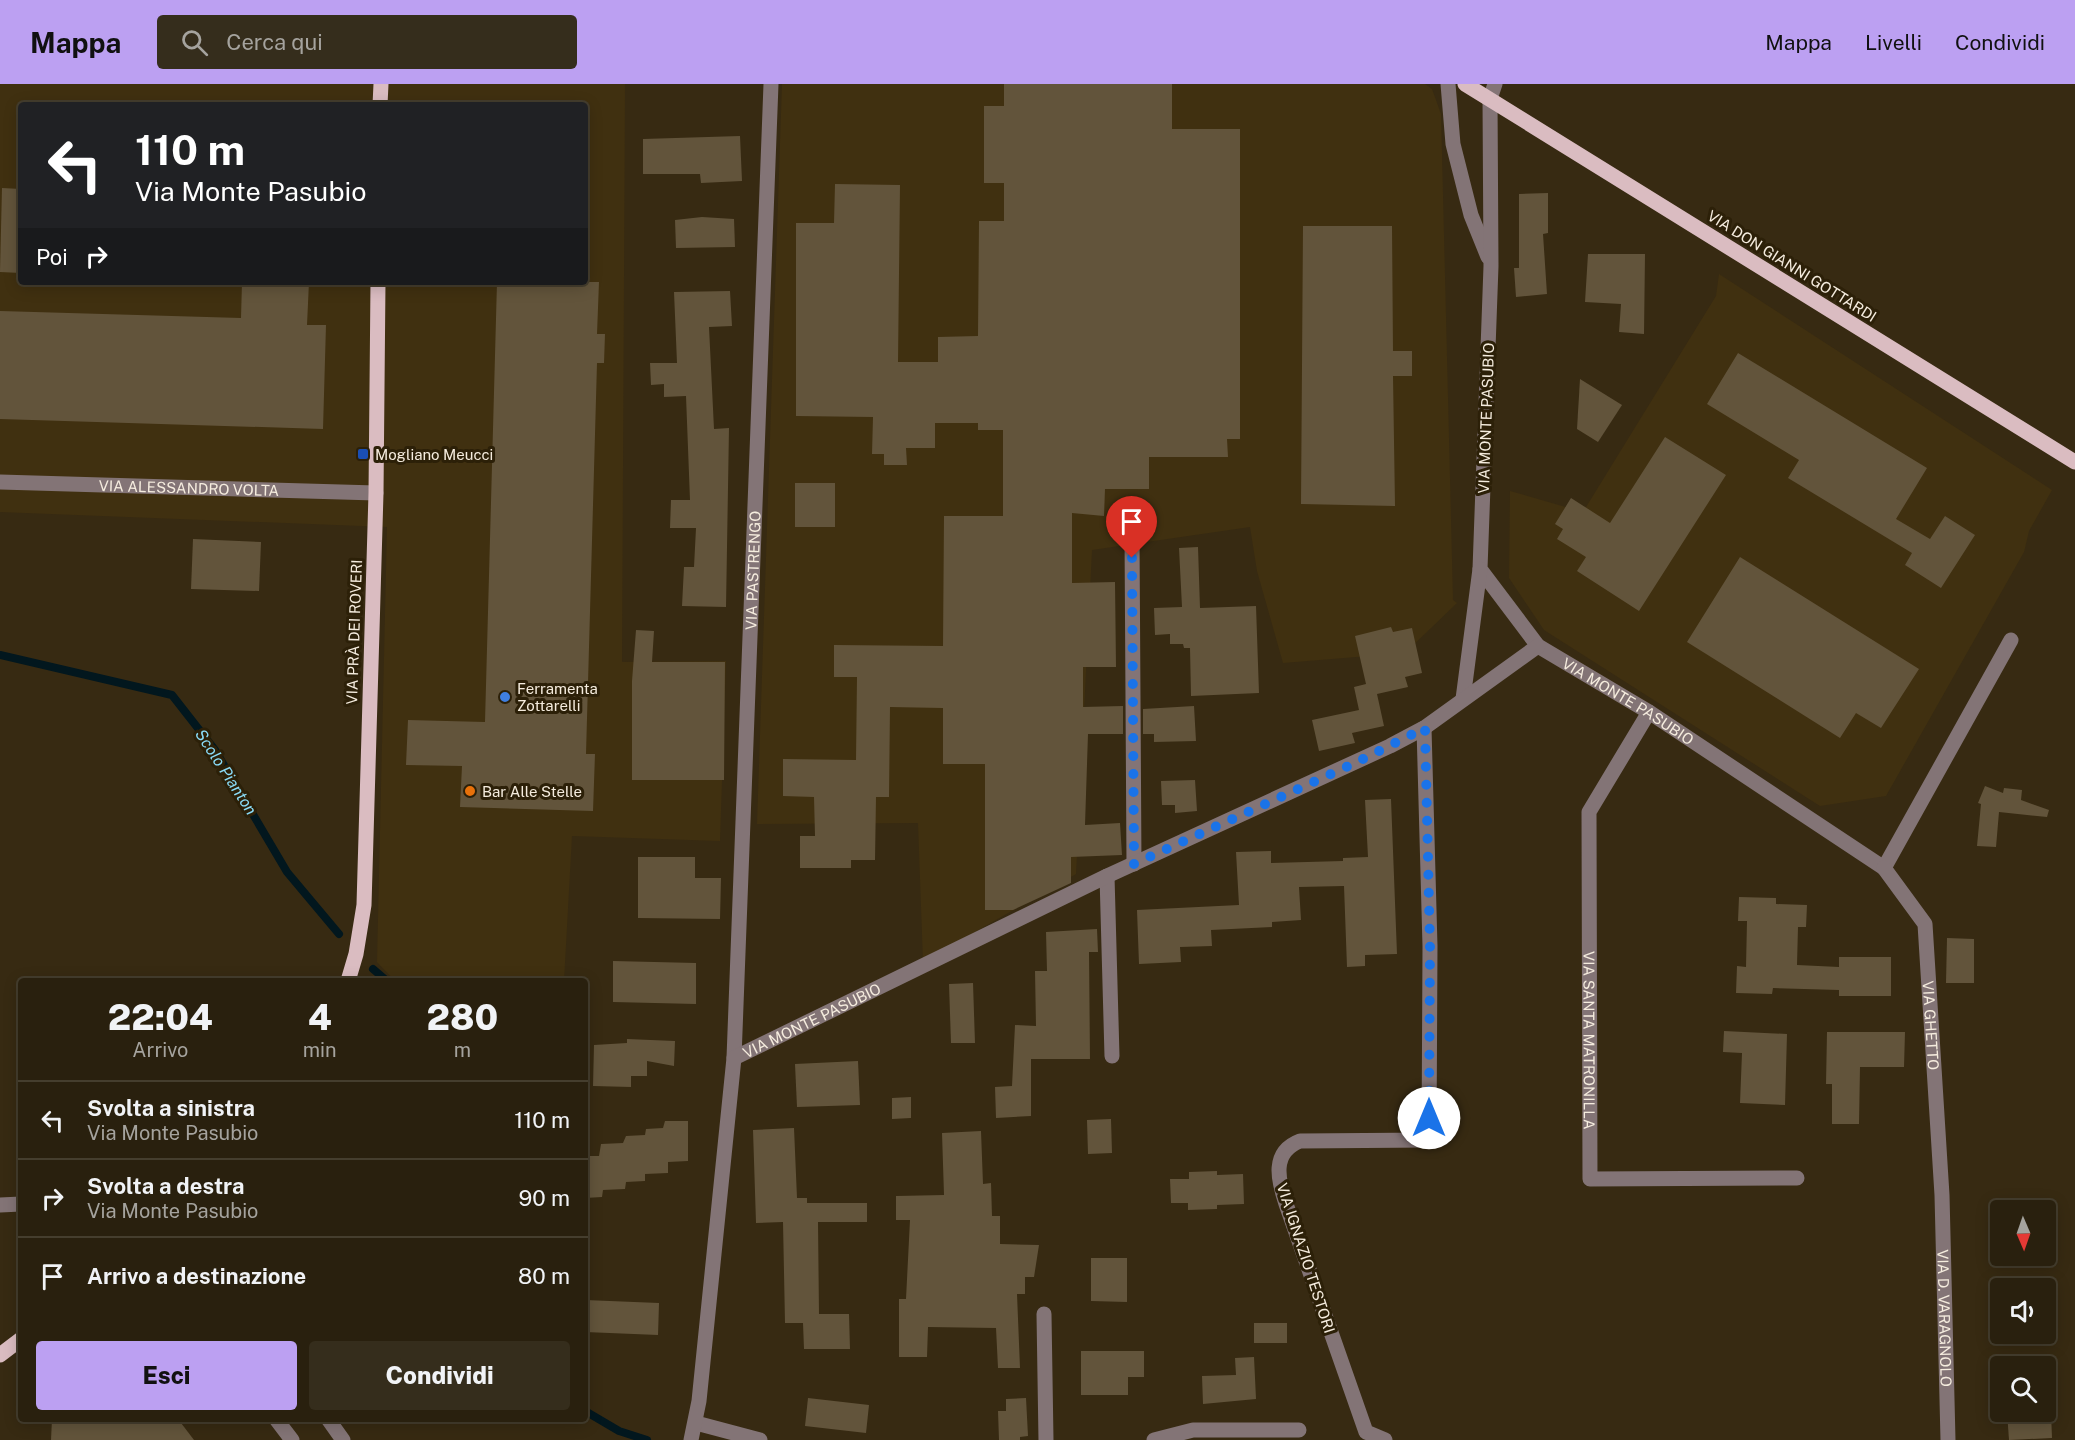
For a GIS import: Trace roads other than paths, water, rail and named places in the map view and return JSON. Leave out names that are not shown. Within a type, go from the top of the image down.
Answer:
[{"type":"main road","points":[[380,102],[381,84]]},
{"type":"main road","name":"VIA DON GIANNI GOTTARDI","points":[[1465,84],[2075,462]]},
{"type":"main road","name":"VIA PRÀ DEI ROVERI","points":[[349,978],[356,954],[364,905],[376,493],[378,285]]},
{"type":"main road","points":[[0,1355],[18,1341]]},
{"type":"street","name":"VIA PASTRENGO","points":[[734,1058],[771,84]]},
{"type":"street","name":"VIA MONTE PASUBIO","points":[[1448,84],[1453,144],[1471,214],[1491,266]]},
{"type":"street","name":"VIA MONTE PASUBIO","points":[[1463,699],[1480,569],[1491,266],[1490,99],[1495,84]]},
{"type":"street","name":"VIA ALESSANDRO VOLTA","points":[[0,482],[376,493]]},
{"type":"street","points":[[1132,535],[1134,864]]},
{"type":"street","points":[[1480,569],[1538,646]]},
{"type":"street","points":[[1884,868],[2011,640]]},
{"type":"street","name":"VIA MONTE PASUBIO","points":[[693,1433],[734,1058],[1107,876],[1353,764],[1425,728],[1538,646],[1649,712],[1884,868]]},
{"type":"street","name":"VIA SANTA MATRONILLA","points":[[1649,712],[1589,812],[1590,1179],[1797,1178]]},
{"type":"street","name":"VIA IGNAZIO TESTORI","points":[[1385,1440],[1366,1432],[1286,1204],[1279,1164],[1285,1149],[1300,1141],[1429,1140],[1430,946],[1425,728]]},
{"type":"street","name":"VIA GHETTO","points":[[1884,868],[1925,924],[1942,1195]]},
{"type":"street","points":[[1107,876],[1112,1056]]},
{"type":"street","name":"VIA D. VARAGNOLO","points":[[1942,1195],[1948,1440]]},
{"type":"street","points":[[0,1205],[18,1205]]},
{"type":"street","points":[[1044,1314],[1046,1440]]},
{"type":"street","points":[[278,1422],[292,1440]]},
{"type":"street","points":[[330,1422],[343,1440]]},
{"type":"street","points":[[1154,1440],[1193,1430],[1299,1430]]},
{"type":"street","points":[[693,1433],[760,1440]]},
{"type":"waterway","name":"Scolo Pianton","points":[[0,655],[172,695],[215,750],[287,872],[339,934]]},
{"type":"waterway","name":"Scolo Pianton","points":[[373,969],[384,978]]},
{"type":"waterway","name":"Scolo Pianton","points":[[588,1413],[619,1431],[647,1440]]},
{"type":"place","name":"Mogliano Meucci","points":[[363,454]]},
{"type":"place","name":"Ferramenta Zottarelli","points":[[505,697]]},
{"type":"place","name":"Bar Alle Stelle","points":[[470,791]]}]
